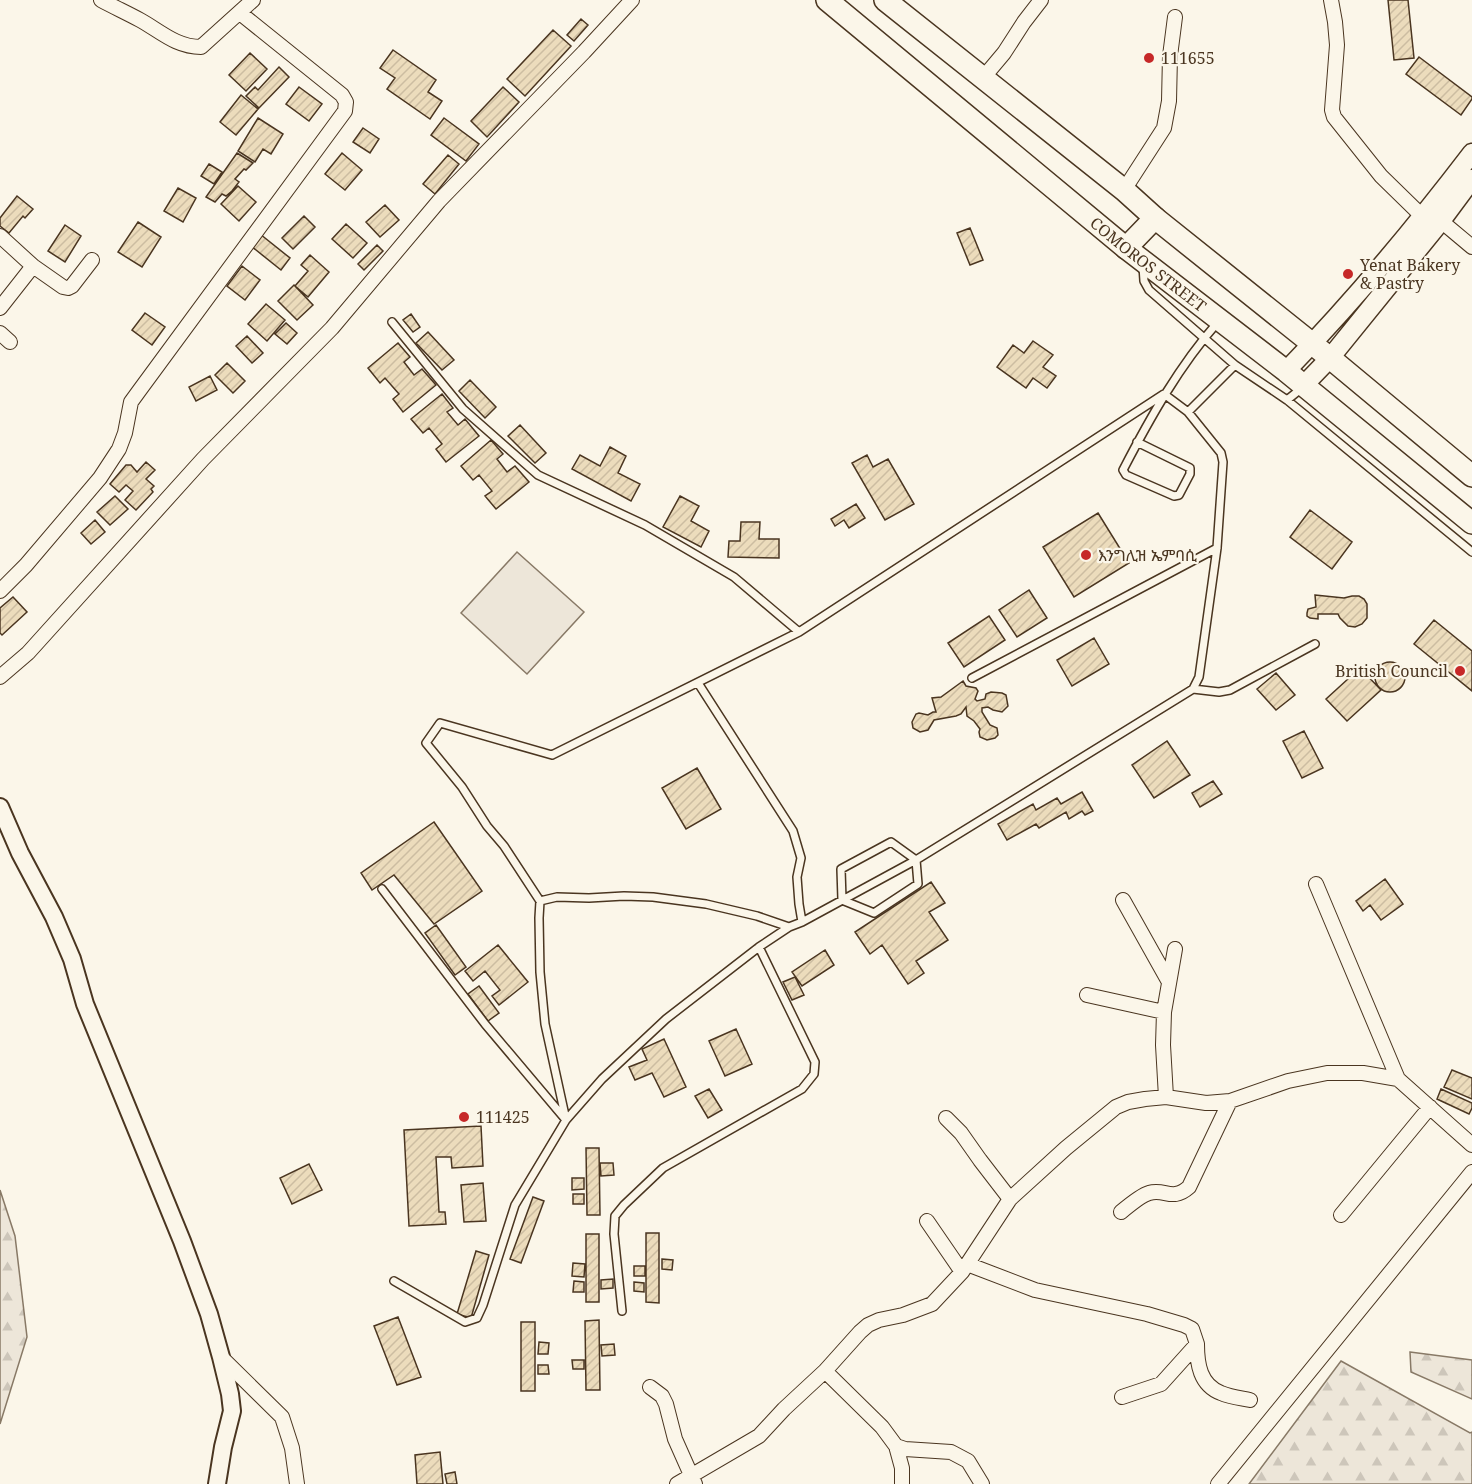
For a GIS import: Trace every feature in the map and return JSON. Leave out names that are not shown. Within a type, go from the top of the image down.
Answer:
[{"type":"main road","name":"COMOROS STREET","points":[[827,0],[1126,248],[1286,371],[1295,393],[1472,523]]},
{"type":"main road","points":[[885,0],[1124,190],[1155,218],[1330,358],[1472,476]]},
{"type":"main road","points":[[1295,393],[1330,358],[1432,219],[1472,153]]},
{"type":"main road","points":[[1286,371],[1472,179]]},
{"type":"main road","points":[[1126,248],[1155,218]]},
{"type":"street","points":[[100,0],[189,47],[201,47],[253,0]]},
{"type":"street","points":[[0,677],[28,653],[203,459],[333,328],[439,201],[632,0]]},
{"type":"street","points":[[983,78],[1004,53],[1041,0]]},
{"type":"street","points":[[1331,0],[1337,45],[1332,110],[1334,117],[1381,176],[1432,219],[1472,247]]},
{"type":"street","points":[[0,591],[26,565],[100,478],[119,449],[125,433],[131,402],[345,111],[346,102],[342,95],[240,13]]},
{"type":"street","points":[[1124,190],[1164,128],[1169,101],[1170,56],[1175,17]]},
{"type":"street","points":[[0,236],[33,266],[63,287],[72,286],[92,260]]},
{"type":"street","points":[[0,308],[33,266]]},
{"type":"street","points":[[0,807],[72,959],[85,1004],[182,1241],[209,1314],[230,1394],[231,1411],[217,1484]]},
{"type":"street","points":[[1316,884],[1398,1079],[1472,1145]]},
{"type":"street","points":[[1123,900],[1169,982]]},
{"type":"street","points":[[1167,1097],[1162,1045],[1164,1012],[1175,949]]},
{"type":"street","points":[[1087,995],[1164,1012]]},
{"type":"street","points":[[677,1484],[694,1480],[759,1436],[868,1325],[932,1304],[965,1268],[1010,1199],[1066,1148],[1116,1107],[1145,1098],[1167,1097],[1206,1102],[1230,1101],[1288,1081],[1327,1073],[1364,1073],[1398,1079]]},
{"type":"street","points":[[1121,1212],[1148,1193],[1172,1195],[1183,1192],[1189,1187],[1230,1101]]},
{"type":"street","points":[[1341,1215],[1430,1107]]},
{"type":"street","points":[[946,1118],[961,1133],[1010,1199]]},
{"type":"street","points":[[1218,1484],[1472,1172]]},
{"type":"street","points":[[927,1221],[965,1268],[1035,1290],[1147,1314],[1192,1329],[1197,1344],[1197,1362],[1206,1382],[1220,1393],[1250,1400]]},
{"type":"street","points":[[1122,1396],[1161,1384],[1197,1344]]},
{"type":"street","points":[[221,1357],[282,1417],[292,1448],[297,1484]]},
{"type":"street","points":[[825,1371],[882,1427],[896,1446],[902,1468],[902,1484]]},
{"type":"street","points":[[650,1387],[662,1396],[666,1404],[675,1439],[694,1480]]},
{"type":"street","points":[[896,1446],[906,1449],[951,1452],[968,1461],[982,1484]]},
{"type":"lane","points":[[1143,261],[1144,281],[1149,290],[1235,365],[1295,393],[1472,552]]},
{"type":"lane","points":[[1137,442],[1190,468],[1190,474],[1179,495],[1174,496],[1124,473],[1123,470],[1137,442],[1164,394],[1204,337],[1219,320]]},
{"type":"lane","points":[[392,322],[463,409],[538,475],[645,525],[734,577],[799,632]]},
{"type":"lane","points":[[1188,412],[1235,365]]},
{"type":"lane","points":[[566,1120],[545,1024],[540,972],[540,901],[462,787],[426,743],[440,723],[552,754],[799,632],[1164,394]]},
{"type":"lane","points":[[394,1281],[465,1322],[477,1318],[516,1205],[566,1120],[602,1079],[666,1019],[759,947],[789,927],[916,860],[1193,689],[1199,677],[1216,548],[1223,462],[1221,453],[1188,412],[1164,394]]},
{"type":"lane","points":[[972,678],[1216,548]]},
{"type":"lane","points":[[1193,689],[1219,692],[1230,690],[1315,644]]},
{"type":"lane","points":[[698,683],[793,831],[801,858],[797,877],[802,922]]},
{"type":"lane","points":[[891,842],[916,860],[918,884],[874,913],[842,900],[841,869],[891,842]]},
{"type":"lane","points":[[382,888],[485,1024],[566,1120]]},
{"type":"lane","points":[[540,901],[557,897],[653,897],[706,904],[757,916],[789,927]]},
{"type":"lane","points":[[622,1311],[614,1234],[615,1216],[624,1204],[663,1168],[802,1089],[814,1074],[815,1062],[759,947]]},
{"type":"green space","points":[[517,552],[584,612],[527,674],[461,613]]},
{"type":"green space","points":[[0,1190],[15,1236],[27,1337],[0,1424]]},
{"type":"green space","points":[[1410,1352],[1472,1360],[1472,1399],[1411,1372]]},
{"type":"green space","points":[[1341,1361],[1470,1433],[1472,1432],[1472,1484],[1249,1484]]},
{"type":"building","points":[[1388,0],[1408,0],[1414,58],[1394,60]]},
{"type":"building","points":[[581,19],[588,25],[574,41],[567,35]]},
{"type":"building","points":[[553,30],[571,46],[525,96],[507,79]]},
{"type":"building","points":[[393,50],[436,80],[428,92],[442,101],[430,119],[387,89],[395,78],[380,68]]},
{"type":"building","points":[[250,53],[267,69],[246,91],[229,75]]},
{"type":"building","points":[[1419,57],[1472,97],[1461,115],[1406,74]]},
{"type":"building","points":[[279,67],[289,77],[259,108],[246,96],[255,87],[258,90]]},
{"type":"building","points":[[299,87],[322,104],[309,121],[286,104]]},
{"type":"building","points":[[503,87],[519,102],[487,137],[471,121]]},
{"type":"building","points":[[241,95],[258,109],[236,135],[220,122]]},
{"type":"building","points":[[258,118],[283,134],[271,154],[263,149],[255,162],[238,151]]},
{"type":"building","points":[[444,118],[479,144],[466,161],[431,135]]},
{"type":"building","points":[[363,128],[379,139],[370,153],[353,142]]},
{"type":"building","points":[[237,153],[253,163],[235,179],[239,182],[226,196],[222,194],[215,202],[206,197]]},
{"type":"building","points":[[342,153],[362,170],[345,190],[325,174]]},
{"type":"building","points":[[448,155],[459,164],[435,194],[423,184]]},
{"type":"building","points":[[209,164],[222,172],[214,184],[201,176]]},
{"type":"building","points":[[238,186],[256,202],[239,221],[221,204]]},
{"type":"building","points":[[178,188],[196,198],[183,222],[164,211]]},
{"type":"building","points":[[17,196],[33,209],[25,218],[23,216],[9,233],[0,226],[0,218]]},
{"type":"building","points":[[385,205],[399,220],[380,237],[366,222]]},
{"type":"building","points":[[304,216],[315,227],[293,249],[282,238]]},
{"type":"building","points":[[138,222],[161,237],[142,267],[118,252]]},
{"type":"building","points":[[346,224],[367,243],[353,258],[332,239]]},
{"type":"building","points":[[65,225],[81,236],[65,262],[48,251]]},
{"type":"building","points":[[970,228],[983,260],[970,265],[957,233]]},
{"type":"building","points":[[260,234],[290,258],[281,270],[251,246]]},
{"type":"building","points":[[377,245],[383,251],[364,270],[358,264]]},
{"type":"building","points":[[310,255],[329,272],[308,297],[295,286],[308,271],[301,265]]},
{"type":"building","points":[[242,266],[260,280],[245,300],[227,286]]},
{"type":"building","points":[[294,285],[313,305],[297,320],[278,301]]},
{"type":"building","points":[[266,304],[285,320],[267,341],[248,324]]},
{"type":"building","points":[[145,313],[165,327],[152,345],[132,330]]},
{"type":"building","points":[[411,314],[420,327],[413,332],[403,320]]},
{"type":"building","points":[[286,323],[297,333],[287,344],[275,334]]},
{"type":"building","points":[[428,332],[454,360],[442,370],[416,343]]},
{"type":"building","points":[[247,336],[263,353],[252,363],[236,346]]},
{"type":"building","points":[[1033,341],[1053,355],[1043,367],[1056,376],[1047,388],[1033,378],[1026,388],[997,367],[1013,345],[1024,353]]},
{"type":"building","points":[[398,343],[410,357],[404,362],[414,375],[422,369],[436,385],[403,412],[393,399],[399,394],[385,378],[380,383],[368,368]]},
{"type":"building","points":[[227,363],[245,381],[233,393],[215,375]]},
{"type":"building","points":[[210,376],[217,390],[196,401],[189,387]]},
{"type":"building","points":[[470,380],[496,407],[485,418],[459,391]]},
{"type":"building","points":[[442,394],[453,408],[447,412],[458,425],[465,419],[479,436],[446,462],[436,449],[442,444],[429,428],[423,433],[411,419]]},
{"type":"building","points":[[520,425],[546,453],[535,463],[508,436]]},
{"type":"building","points":[[491,440],[503,454],[497,459],[507,472],[515,466],[529,482],[496,509],[485,496],[492,491],[479,475],[473,480],[461,466]]},
{"type":"building","points":[[610,447],[626,456],[618,473],[640,484],[631,501],[572,469],[580,455],[600,466]]},
{"type":"building","points":[[867,455],[873,467],[888,459],[914,504],[885,520],[852,463]]},
{"type":"building","points":[[146,462],[155,470],[146,479],[154,486],[151,489],[153,492],[136,510],[125,500],[133,491],[126,485],[119,492],[110,484],[126,465],[131,465],[137,472]]},
{"type":"building","points":[[115,496],[128,509],[110,525],[97,512]]},
{"type":"building","points":[[680,496],[699,506],[691,521],[709,531],[701,547],[663,527]]},
{"type":"building","points":[[856,504],[865,518],[849,528],[844,520],[835,526],[831,519]]},
{"type":"building","points":[[1310,510],[1352,542],[1332,569],[1290,537]]},
{"type":"building","name":"እንግሊዝ ኤምባሲ","points":[[1098,513],[1129,563],[1074,597],[1043,547]]},
{"type":"building","points":[[95,520],[105,532],[91,544],[81,533]]},
{"type":"building","points":[[741,522],[760,522],[759,539],[779,539],[779,558],[728,557],[729,541],[740,541]]},
{"type":"building","points":[[1029,590],[1047,618],[1017,637],[999,610]]},
{"type":"building","points":[[1315,595],[1344,598],[1359,596],[1367,604],[1367,618],[1355,627],[1348,626],[1338,614],[1318,614],[1318,619],[1310,618],[1307,613],[1308,609],[1316,607]]},
{"type":"building","points":[[13,597],[27,612],[2,635],[0,633],[0,608]]},
{"type":"building","points":[[989,616],[1005,640],[964,667],[948,643]]},
{"type":"building","name":"British Council","points":[[1434,620],[1472,651],[1472,691],[1414,644]]},
{"type":"building","points":[[1094,638],[1109,664],[1072,686],[1057,660]]},
{"type":"building","points":[[1390,662],[1401,666],[1405,677],[1401,688],[1390,692],[1379,688],[1375,677],[1379,666]]},
{"type":"building","points":[[1360,668],[1381,690],[1347,721],[1326,699]]},
{"type":"building","points":[[1276,673],[1295,695],[1276,710],[1257,689]]},
{"type":"building","points":[[963,681],[966,686],[976,688],[978,691],[975,699],[977,701],[985,699],[986,694],[991,692],[1006,695],[1008,706],[1002,712],[988,707],[982,708],[990,725],[997,728],[998,735],[995,738],[987,740],[980,737],[980,729],[967,716],[966,707],[961,714],[934,720],[928,730],[920,732],[913,728],[912,722],[916,714],[928,715],[936,712],[932,698],[941,697]]},
{"type":"building","points":[[1304,731],[1323,768],[1302,778],[1283,741]]},
{"type":"building","points":[[1167,741],[1190,775],[1154,798],[1132,765]]},
{"type":"building","points":[[697,768],[721,809],[686,829],[662,788]]},
{"type":"building","points":[[1213,781],[1222,794],[1200,807],[1192,793]]},
{"type":"building","points":[[1082,792],[1093,811],[1085,815],[1082,811],[1069,819],[1066,812],[1039,828],[1036,824],[1007,840],[998,824],[1033,804],[1036,810],[1057,798],[1061,804]]},
{"type":"building","points":[[434,822],[482,891],[434,924],[394,875],[372,890],[361,873]]},
{"type":"building","points":[[1385,879],[1403,904],[1381,920],[1370,905],[1363,911],[1356,901]]},
{"type":"building","points":[[931,882],[945,903],[929,912],[948,940],[916,961],[924,973],[908,984],[882,945],[870,954],[855,932]]},
{"type":"building","points":[[436,925],[466,967],[455,975],[425,933]]},
{"type":"building","points":[[498,945],[528,982],[499,1005],[492,996],[500,990],[485,971],[473,981],[465,971]]},
{"type":"building","points":[[825,950],[834,965],[802,986],[792,972]]},
{"type":"building","points":[[795,977],[804,995],[792,1000],[783,982]]},
{"type":"building","points":[[479,986],[499,1013],[488,1021],[468,994]]},
{"type":"building","points":[[736,1029],[752,1064],[725,1076],[709,1041]]},
{"type":"building","points":[[664,1039],[686,1087],[664,1097],[652,1073],[635,1080],[629,1067],[647,1060],[642,1049]]},
{"type":"building","points":[[1452,1070],[1472,1078],[1472,1099],[1444,1087]]},
{"type":"building","points":[[709,1089],[722,1110],[708,1118],[695,1096]]},
{"type":"building","points":[[1441,1089],[1472,1103],[1469,1114],[1437,1099]]},
{"type":"building","points":[[481,1126],[483,1166],[452,1168],[451,1157],[436,1157],[439,1212],[445,1212],[446,1224],[409,1226],[404,1130]]},
{"type":"building","points":[[586,1148],[599,1148],[600,1215],[587,1215]]},
{"type":"building","points":[[600,1163],[613,1163],[614,1175],[601,1176]]},
{"type":"building","points":[[309,1164],[322,1190],[292,1204],[280,1178]]},
{"type":"building","points":[[572,1178],[584,1178],[584,1189],[572,1190]]},
{"type":"building","points":[[483,1183],[486,1221],[464,1222],[461,1185]]},
{"type":"building","points":[[573,1194],[584,1194],[584,1204],[573,1204]]},
{"type":"building","points":[[533,1197],[544,1201],[521,1263],[510,1259]]},
{"type":"building","points":[[646,1233],[659,1233],[659,1303],[646,1302]]},
{"type":"building","points":[[586,1234],[599,1234],[599,1302],[586,1302]]},
{"type":"building","points":[[476,1251],[489,1255],[471,1318],[457,1314]]},
{"type":"building","points":[[662,1259],[673,1260],[672,1270],[662,1269]]},
{"type":"building","points":[[573,1263],[585,1264],[584,1277],[572,1276]]},
{"type":"building","points":[[634,1266],[645,1266],[645,1276],[634,1276]]},
{"type":"building","points":[[613,1279],[613,1288],[601,1289],[601,1280]]},
{"type":"building","points":[[574,1281],[584,1282],[584,1292],[573,1292]]},
{"type":"building","points":[[634,1282],[644,1283],[644,1292],[634,1291]]},
{"type":"building","points":[[398,1317],[421,1377],[397,1385],[374,1326]]},
{"type":"building","points":[[599,1320],[600,1390],[586,1390],[585,1321]]},
{"type":"building","points":[[521,1322],[535,1322],[535,1391],[521,1391]]},
{"type":"building","points":[[539,1342],[549,1343],[548,1354],[538,1354]]},
{"type":"building","points":[[614,1344],[615,1355],[602,1356],[601,1345]]},
{"type":"building","points":[[572,1360],[584,1360],[584,1369],[573,1369]]},
{"type":"building","points":[[538,1365],[548,1365],[549,1374],[538,1374]]},
{"type":"building","points":[[440,1452],[443,1484],[417,1484],[415,1455]]},
{"type":"building","points":[[455,1472],[457,1484],[447,1484],[445,1474]]},
{"type":"place","name":"111655","points":[[1149,58]]},
{"type":"place","name":"Yenat Bakery & Pastry","points":[[1348,274]]},
{"type":"place","name":"እንግሊዝ ኤምባሲ","points":[[1086,555]]},
{"type":"place","name":"British Council","points":[[1460,671]]},
{"type":"place","name":"111425","points":[[464,1117]]}]
